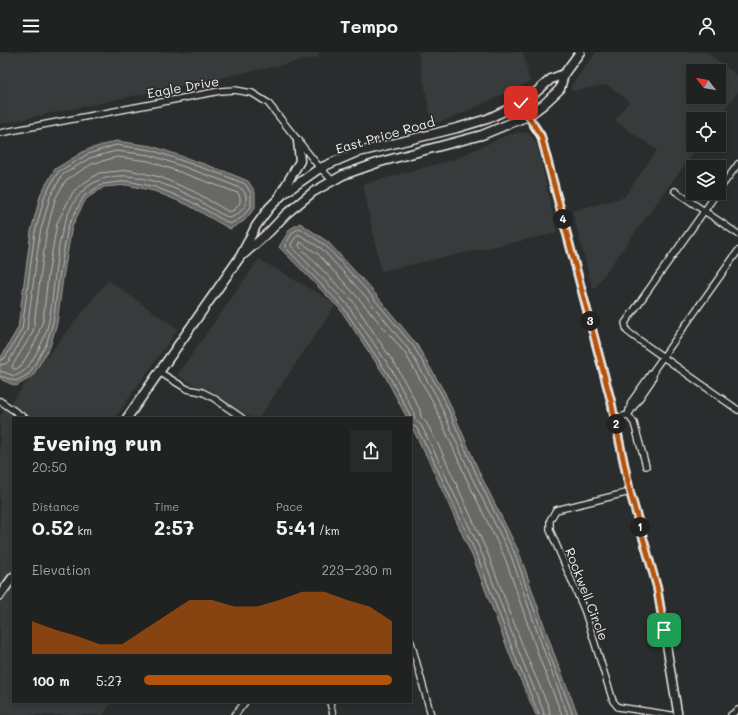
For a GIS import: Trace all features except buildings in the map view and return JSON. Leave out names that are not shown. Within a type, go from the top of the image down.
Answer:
[{"type":"main road","name":"East Price Road","points":[[240,257],[313,192],[343,175],[380,162],[482,135],[528,116],[560,89],[564,74],[580,52]]},
{"type":"main road","name":"East Price Road","points":[[128,417],[240,257],[256,226],[269,208],[283,194],[320,168],[355,153],[487,119],[521,103],[551,79],[564,74]]},
{"type":"main road","points":[[276,201],[300,161],[298,141]]},
{"type":"main road","points":[[0,595],[12,578]]},
{"type":"street","name":"Eagle Drive","points":[[0,133],[220,91],[235,90],[252,93],[268,103],[320,168],[333,181]]},
{"type":"street","points":[[521,103],[541,136],[615,418],[630,492],[657,587],[678,715]]},
{"type":"street","points":[[726,180],[738,164]]},
{"type":"street","points":[[675,191],[738,234]]},
{"type":"street","points":[[712,200],[625,323],[627,331],[632,335],[738,410]]},
{"type":"street","points":[[615,418],[628,415],[652,380],[654,370],[738,251]]},
{"type":"street","points":[[159,372],[187,389],[202,392],[212,397],[241,417]]},
{"type":"street","points":[[0,400],[24,417]]},
{"type":"street","points":[[628,415],[634,423],[646,466]]},
{"type":"street","name":"Rockwell Circle","points":[[630,492],[556,510],[550,520],[550,530],[585,612],[613,701],[618,707],[672,715]]},
{"type":"street","points":[[412,646],[431,715]]},
{"type":"street","points":[[235,715],[244,703]]},
{"type":"street","points":[[330,703],[333,715]]},
{"type":"street","points":[[731,715],[738,710]]},
{"type":"shaded area","points":[[0,52],[318,52],[319,57],[0,124]]},
{"type":"shaded area","points":[[418,52],[523,52],[530,82],[454,117],[432,125]]},
{"type":"shaded area","points":[[596,52],[707,52],[722,64],[686,64],[686,104],[726,104],[726,67],[738,76],[738,91],[723,112],[686,112],[686,152],[694,152],[688,160],[686,160],[686,163],[593,290],[572,211],[624,197],[657,150],[615,121],[629,101],[607,85],[572,91],[570,87]]},
{"type":"shaded area","points":[[520,132],[529,133],[537,144],[557,233],[381,271],[363,184],[452,160],[505,136]]},
{"type":"shaded area","points":[[259,259],[336,304],[260,417],[250,417],[177,375]]},
{"type":"shaded area","points":[[108,280],[178,329],[116,417],[12,417],[12,703],[111,703],[103,715],[0,715],[0,416]]},
{"type":"water","points":[[116,141],[152,146],[248,181],[255,192],[255,208],[244,221],[230,229],[188,205],[154,191],[127,185],[104,187],[86,199],[72,226],[57,323],[50,347],[32,377],[16,386],[2,380],[0,377],[0,359],[18,328],[31,231],[41,193],[55,169],[86,150]]},
{"type":"water","points":[[300,223],[328,242],[373,291],[417,345],[445,393],[480,474],[519,552],[553,651],[578,715],[536,715],[511,658],[474,560],[427,457],[412,428],[412,417],[406,417],[385,376],[340,309],[279,247],[290,229]]},
{"type":"route","points":[[521,103],[541,136],[611,401],[630,492],[657,587],[664,630]]}]
